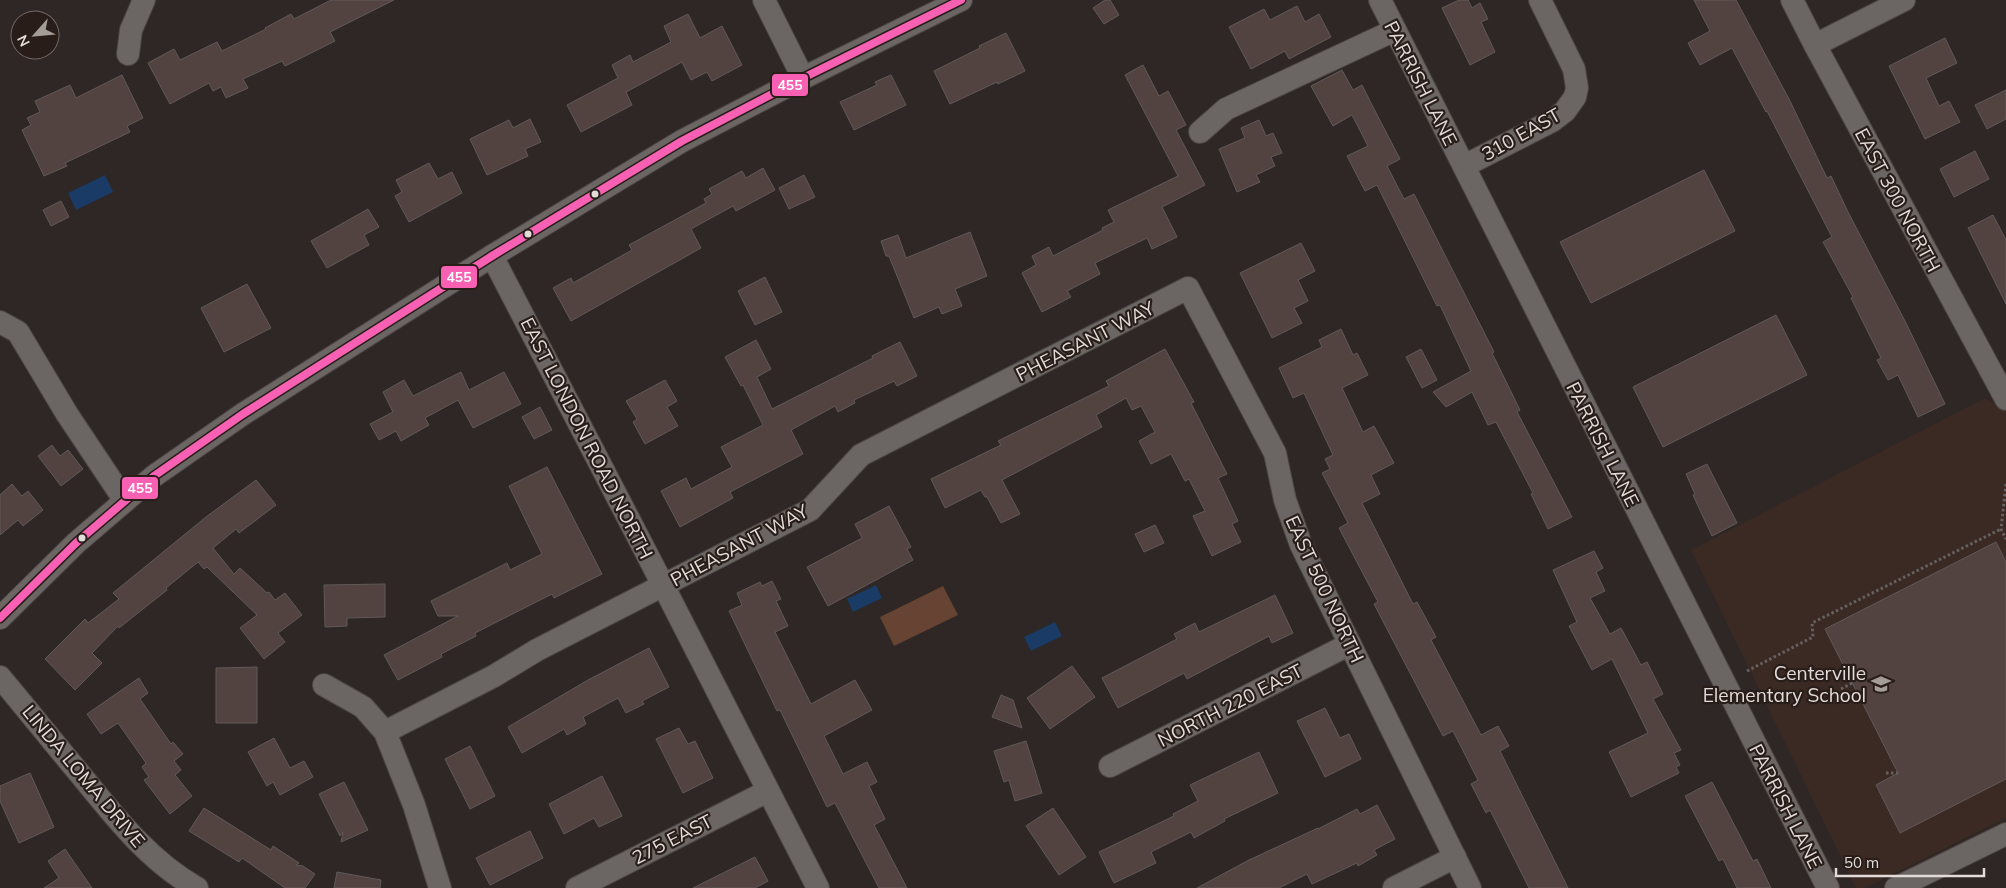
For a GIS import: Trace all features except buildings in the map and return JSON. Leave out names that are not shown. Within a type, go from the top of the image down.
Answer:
[{"type":"street","points":[[128,54],[131,30],[144,0]]},
{"type":"street","points":[[764,0],[803,78]]},
{"type":"street","points":[[0,618],[76,543],[154,476],[243,414],[492,256],[682,141],[803,78],[961,0]]},
{"type":"street","name":"PARRISH LANE","points":[[1380,0],[1828,888]]},
{"type":"street","name":"310 EAST","points":[[1464,166],[1552,121],[1565,111],[1575,97],[1577,88],[1574,69],[1540,0]]},
{"type":"street","name":"EAST 300 NORTH","points":[[1792,0],[2006,399]]},
{"type":"street","points":[[1815,45],[1904,0]]},
{"type":"street","points":[[1200,132],[1226,109],[1395,30]]},
{"type":"street","name":"EAST LONDON ROAD NORTH","points":[[492,256],[818,888]]},
{"type":"street","name":"PHEASANT WAY","points":[[385,732],[494,676],[537,650],[810,510],[861,455],[1188,288]]},
{"type":"street","name":"EAST 500 NORTH","points":[[1188,288],[1275,453],[1285,500],[1301,545],[1470,888]]},
{"type":"street","points":[[0,322],[18,332],[67,414],[126,501]]},
{"type":"street","name":"NORTH 220 EAST","points":[[1110,766],[1350,644]]},
{"type":"street","name":"LINDA LOMA DRIVE","points":[[0,677],[116,818],[148,851],[185,882],[197,888]]},
{"type":"street","points":[[324,685],[363,708],[385,732],[414,805],[440,888]]},
{"type":"street","name":"275 EAST","points":[[577,888],[768,790]]},
{"type":"street","points":[[1896,888],[2006,834]]},
{"type":"street","points":[[1394,888],[1455,857]]},
{"type":"path","points":[[2006,484],[2001,529],[2006,539]]},
{"type":"path","points":[[1747,671],[1813,637],[1812,623],[2001,529]]},
{"type":"path","points":[[1841,689],[1852,683]]},
{"type":"path","points":[[1886,773],[1898,773]]},
{"type":"shaded area","name":"Centerville Elementary School","points":[[1985,398],[2006,410],[2006,818],[1865,888],[1856,888],[1691,550]]},
{"type":"shaded area","points":[[943,586],[958,615],[894,646],[880,617]]},
{"type":"water","points":[[105,175],[113,192],[76,210],[68,193]]},
{"type":"water","points":[[876,585],[882,598],[853,612],[847,599]]},
{"type":"water","points":[[1055,622],[1062,636],[1031,651],[1024,637]]},
{"type":"transit line","name":"455","points":[[0,618],[76,543],[154,476],[243,414],[492,256],[682,141],[803,78],[961,0]]},
{"type":"place","name":"Centerville Elementary School","points":[[1881,684]]}]
